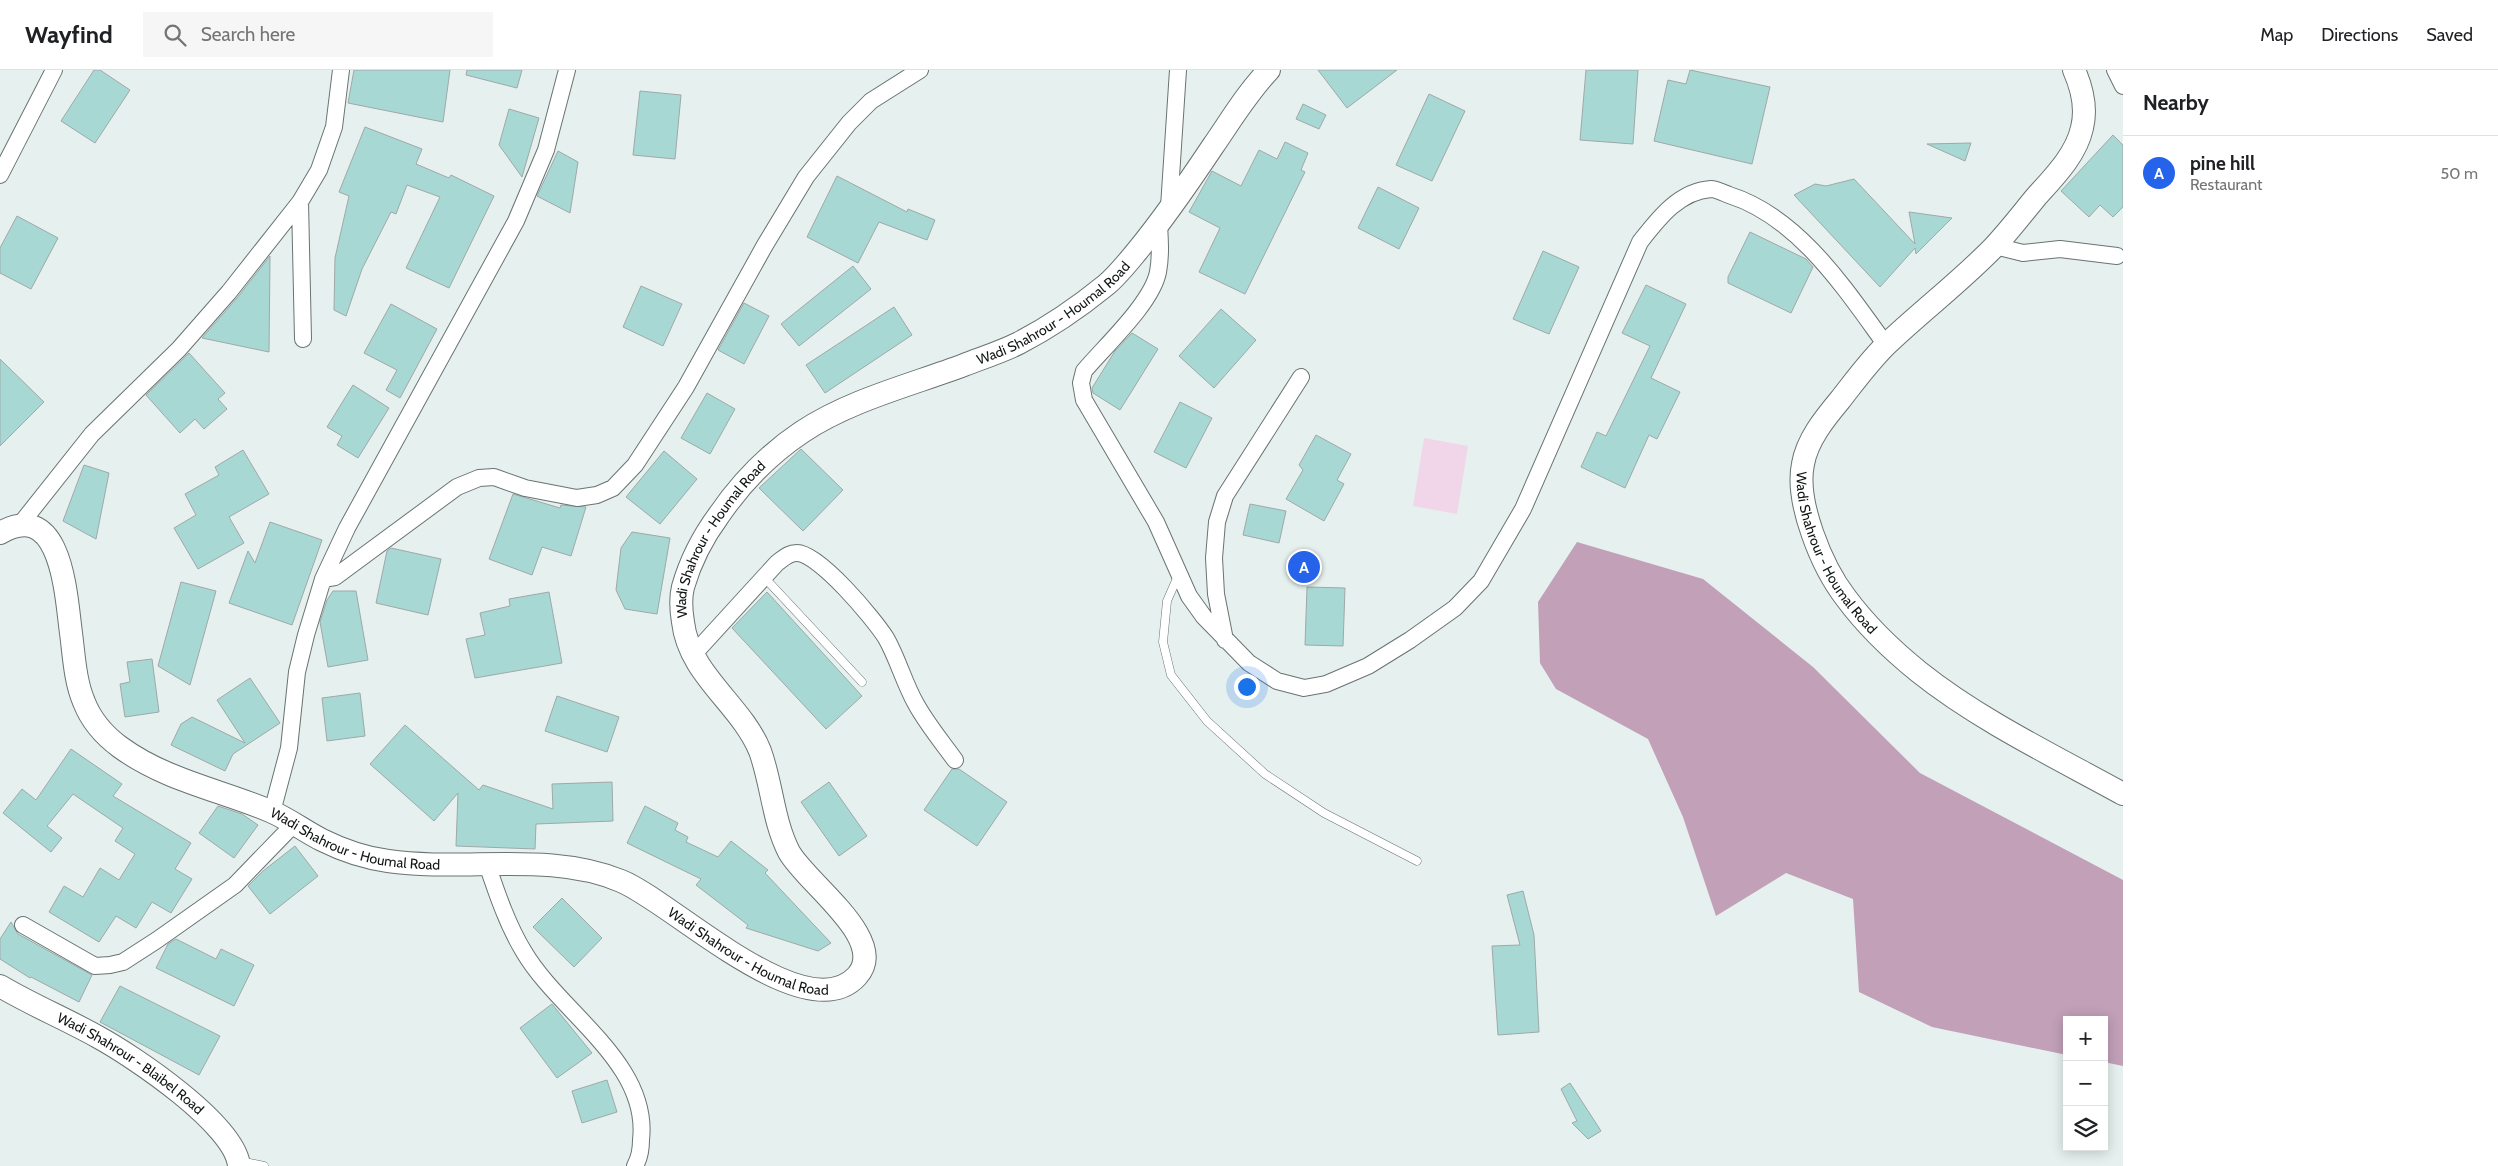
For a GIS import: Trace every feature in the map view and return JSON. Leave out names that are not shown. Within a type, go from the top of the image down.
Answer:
[{"type":"main road","name":"Wadi Shahrour - Houmal Road","points":[[9,530],[29,526],[43,532],[52,545],[63,571],[78,683],[85,706],[103,733],[122,748],[158,771],[272,812],[321,840],[346,850],[388,862],[542,865],[588,871],[618,879],[652,896],[732,955],[766,973],[812,989],[840,988],[855,979],[865,964],[864,948],[857,930],[806,877],[788,851],[757,743],[692,656],[684,633],[680,596],[695,549],[731,497],[764,463],[804,431],[852,406],[1014,346],[1065,317],[1114,279],[1164,219],[1238,110],[1269,70]]},
{"type":"main road","name":"Wadi Shahrour - Houmal Road","points":[[2074,70],[2080,85],[2084,104],[2082,128],[2074,148],[2061,169],[1995,246],[1886,345],[1819,426],[1803,463],[1802,492],[1812,530],[1826,564],[1845,597],[1882,639],[1920,672],[2024,739],[2123,794]]},
{"type":"main road","name":"Wadi Shahrour - Blaibel Road","points":[[0,986],[98,1037],[138,1061],[206,1115],[222,1133],[238,1163]]},
{"type":"street","points":[[0,175],[54,70]]},
{"type":"street","points":[[334,70],[340,91]]},
{"type":"street","points":[[9,530],[92,434],[179,349],[229,292],[300,202],[320,170],[334,127],[340,91],[341,70]]},
{"type":"street","points":[[272,812],[289,748],[297,672],[323,579],[351,520],[516,221],[546,150],[567,70]]},
{"type":"street","points":[[323,579],[335,577],[457,488],[479,478],[494,477],[525,488],[578,498],[597,495],[613,488],[635,465],[686,387],[765,245],[806,177],[849,123],[871,101],[920,70]]},
{"type":"street","points":[[1178,70],[1158,274],[1146,299],[1084,371],[1081,383],[1084,400],[1156,522],[1180,572],[1189,596],[1225,640],[1249,663],[1277,681],[1304,688],[1326,684],[1368,666],[1410,640],[1455,608],[1481,581],[1522,509],[1640,242],[1659,217],[1682,198],[1711,189],[1744,200],[1776,219],[1812,252],[1842,285],[1886,345]]},
{"type":"street","points":[[2114,70],[2123,86]]},
{"type":"street","points":[[300,202],[303,339]]},
{"type":"street","points":[[1995,246],[2023,253],[2060,249],[2117,256]]},
{"type":"street","points":[[1225,640],[1216,594],[1214,558],[1217,522],[1225,496],[1301,377]]},
{"type":"street","points":[[692,656],[764,577],[789,554],[799,553],[812,558],[830,573],[868,614],[886,638],[916,704],[955,760]]},
{"type":"street","points":[[23,925],[95,966],[123,962],[235,885],[294,824]]},
{"type":"street","points":[[488,864],[498,895],[524,952],[553,991],[604,1047],[632,1084],[638,1100],[643,1127],[635,1166]]},
{"type":"lane","points":[[1180,572],[1167,601],[1163,642],[1171,675],[1207,722],[1265,774],[1324,813],[1417,861]]},
{"type":"lane","points":[[764,577],[862,682]]},
{"type":"lane","points":[[238,1163],[264,1166]]},
{"type":"shaded area","points":[[1424,438],[1468,446],[1457,514],[1413,506]]},
{"type":"shaded area","points":[[1577,542],[1703,579],[1813,667],[1920,773],[2123,880],[2123,1066],[2108,1063],[2108,1016],[2063,1016],[2063,1054],[1932,1027],[1859,992],[1853,899],[1786,873],[1716,916],[1683,817],[1648,739],[1556,689],[1540,663],[1538,602]]},
{"type":"building","points":[[94,70],[100,70],[130,90],[95,143],[61,121]]},
{"type":"building","points":[[354,70],[450,70],[443,122],[348,103]]},
{"type":"building","points":[[467,70],[522,70],[517,88],[466,75]]},
{"type":"building","points":[[1318,70],[1397,70],[1347,108]]},
{"type":"building","points":[[1586,70],[1638,70],[1633,144],[1580,140]]},
{"type":"building","points":[[1690,70],[1770,87],[1752,164],[1654,141],[1668,80],[1686,84]]},
{"type":"building","points":[[640,91],[681,95],[675,159],[633,155]]},
{"type":"building","points":[[1429,94],[1465,111],[1432,181],[1396,165]]},
{"type":"building","points":[[1303,104],[1326,115],[1319,129],[1296,119]]},
{"type":"building","points":[[509,109],[539,118],[522,177],[499,145]]},
{"type":"building","points":[[365,127],[422,149],[416,164],[449,178],[451,175],[494,196],[449,288],[406,268],[440,197],[407,185],[396,214],[391,212],[362,269],[346,316],[334,310],[335,258],[349,196],[339,192]]},
{"type":"building","points":[[2113,135],[2123,145],[2123,207],[2113,217],[2100,205],[2089,217],[2061,191]]},
{"type":"building","points":[[1285,142],[1308,153],[1301,170],[1305,172],[1245,294],[1199,272],[1220,228],[1189,212],[1212,171],[1241,186],[1259,150],[1277,159]]},
{"type":"building","points":[[1971,143],[1965,161],[1927,144]]},
{"type":"building","points":[[558,151],[578,162],[570,213],[537,196]]},
{"type":"building","points":[[837,176],[907,212],[908,209],[935,220],[927,240],[879,222],[858,263],[807,237]]},
{"type":"building","points":[[1854,179],[1915,244],[1909,212],[1952,218],[1916,254],[1915,248],[1880,287],[1794,195],[1815,184],[1826,186]]},
{"type":"building","points":[[1378,187],[1419,208],[1399,249],[1358,228]]},
{"type":"building","points":[[17,216],[58,238],[31,289],[0,273],[0,248]]},
{"type":"building","points":[[1750,232],[1806,259],[1813,267],[1791,313],[1728,283],[1728,277]]},
{"type":"building","points":[[1543,251],[1579,267],[1549,334],[1513,319]]},
{"type":"building","points":[[270,256],[269,352],[202,338],[237,298]]},
{"type":"building","points":[[853,266],[871,289],[799,346],[781,324]]},
{"type":"building","points":[[1646,285],[1686,304],[1651,378],[1680,392],[1657,439],[1649,435],[1625,488],[1581,467],[1597,432],[1606,436],[1650,346],[1622,333]]},
{"type":"building","points":[[641,286],[682,304],[663,346],[623,327]]},
{"type":"building","points":[[744,303],[769,316],[744,364],[718,350]]},
{"type":"building","points":[[391,304],[437,329],[400,398],[386,390],[397,370],[364,353]]},
{"type":"building","points":[[894,307],[912,335],[825,393],[806,365]]},
{"type":"building","points":[[1221,309],[1256,340],[1214,388],[1179,356]]},
{"type":"building","points":[[1132,333],[1158,349],[1120,410],[1093,393],[1092,388],[1115,351]]},
{"type":"building","points":[[189,353],[225,393],[218,399],[227,409],[204,429],[195,419],[180,433],[146,395]]},
{"type":"building","points":[[0,359],[44,402],[0,446]]},
{"type":"building","points":[[353,385],[389,408],[358,458],[337,445],[342,436],[327,427]]},
{"type":"building","points":[[707,393],[735,409],[710,454],[681,438]]},
{"type":"building","points":[[1180,402],[1212,418],[1186,468],[1154,452]]},
{"type":"building","points":[[1316,435],[1351,454],[1337,480],[1344,484],[1324,521],[1286,499],[1303,470],[1299,465]]},
{"type":"building","points":[[801,449],[843,490],[803,531],[759,488]]},
{"type":"building","points":[[243,450],[269,494],[229,517],[244,543],[198,569],[174,528],[196,515],[185,494],[219,475],[215,467]]},
{"type":"building","points":[[664,451],[697,479],[660,524],[626,497]]},
{"type":"building","points":[[84,465],[109,473],[96,539],[63,521]]},
{"type":"building","points":[[513,494],[560,508],[561,505],[586,507],[571,556],[542,547],[532,575],[489,559]]},
{"type":"building","points":[[1250,504],[1286,511],[1279,543],[1243,535]]},
{"type":"building","points":[[270,522],[322,540],[292,625],[229,603],[248,551],[255,563]]},
{"type":"building","points":[[632,532],[670,538],[657,614],[625,609],[616,590],[621,548]]},
{"type":"building","points":[[391,548],[441,559],[428,615],[376,603],[387,551]]},
{"type":"building","points":[[181,582],[216,591],[190,685],[158,666]]},
{"type":"building","points":[[1307,587],[1345,588],[1343,646],[1305,645]]},
{"type":"building","points":[[333,591],[356,591],[368,660],[328,667],[320,622],[327,600]]},
{"type":"building","points":[[549,592],[562,663],[475,678],[466,639],[485,635],[480,613],[510,606],[509,599]]},
{"type":"building","points":[[767,592],[862,696],[826,729],[732,628]]},
{"type":"building","points":[[152,659],[159,712],[125,717],[120,684],[130,682],[127,662]]},
{"type":"building","points":[[250,678],[280,723],[233,754],[225,771],[171,745],[181,724],[192,717],[245,743],[217,700]]},
{"type":"building","points":[[360,693],[365,736],[327,741],[322,698]]},
{"type":"building","points":[[557,696],[619,717],[607,752],[545,731]]},
{"type":"building","points":[[405,725],[479,790],[483,785],[553,809],[552,784],[612,782],[613,821],[536,824],[535,849],[456,846],[458,793],[434,821],[370,764]]},
{"type":"building","points":[[71,749],[122,784],[113,796],[191,843],[175,869],[192,879],[171,913],[152,902],[136,928],[116,916],[99,942],[49,912],[64,886],[83,897],[100,868],[119,880],[135,854],[115,841],[123,828],[73,794],[47,826],[62,838],[51,852],[3,813],[22,789],[36,800]]},
{"type":"building","points":[[952,769],[959,769],[1007,802],[977,846],[924,810]]},
{"type":"building","points":[[829,782],[867,836],[839,856],[801,802]]},
{"type":"building","points":[[218,806],[242,814],[258,825],[234,858],[199,833]]},
{"type":"building","points":[[645,806],[678,823],[675,830],[688,837],[686,842],[718,857],[731,841],[768,870],[765,873],[831,943],[818,951],[746,928],[748,925],[696,885],[701,879],[627,843]]},
{"type":"building","points":[[295,846],[318,876],[270,914],[248,886],[263,871]]},
{"type":"building","points":[[1523,891],[1534,935],[1539,1032],[1498,1035],[1492,946],[1520,945],[1507,895]]},
{"type":"building","points":[[562,898],[602,938],[574,967],[533,927]]},
{"type":"building","points":[[11,922],[18,934],[92,975],[79,1002],[30,978],[0,959],[0,939]]},
{"type":"building","points":[[176,939],[216,959],[221,949],[254,965],[234,1006],[156,968],[168,944]]},
{"type":"building","points":[[120,986],[220,1036],[199,1075],[100,1022]]},
{"type":"building","points":[[552,1004],[592,1053],[557,1078],[520,1028]]},
{"type":"building","points":[[607,1080],[617,1112],[582,1123],[572,1091]]},
{"type":"building","points":[[1570,1083],[1601,1131],[1588,1139],[1572,1123],[1577,1121],[1561,1089]]},
{"type":"place","name":"pine hill","points":[[1304,567]]}]
